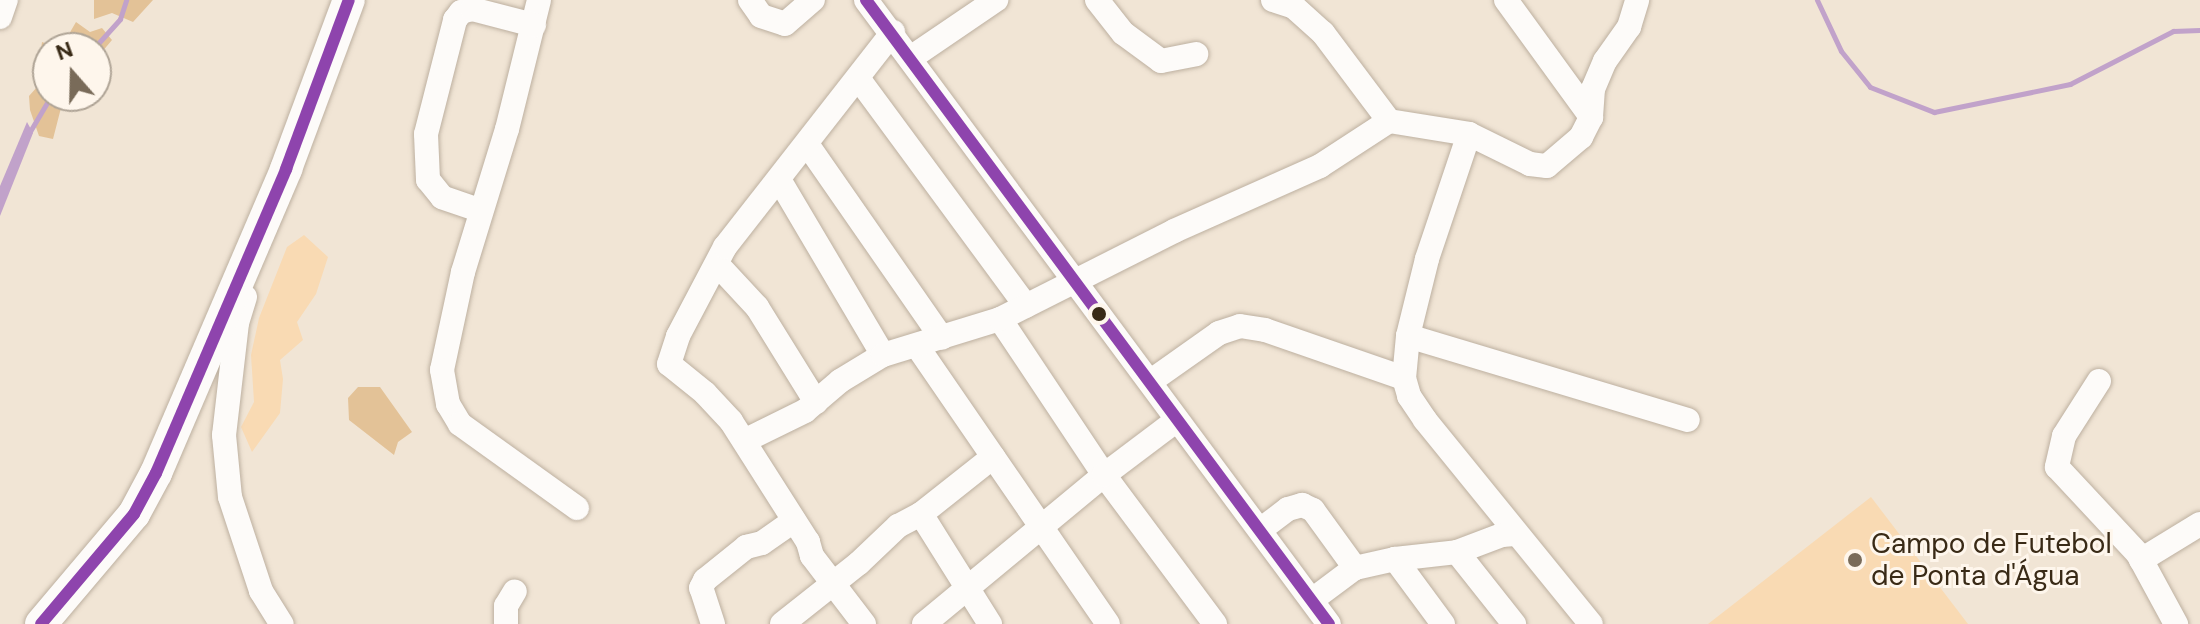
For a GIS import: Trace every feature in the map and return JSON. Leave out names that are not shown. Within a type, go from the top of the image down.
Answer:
[{"type":"main road","points":[[41,624],[134,514],[156,473],[286,169],[349,0]]},
{"type":"street","points":[[0,17],[6,0]]},
{"type":"street","points":[[539,0],[507,129],[479,210],[442,370],[448,404],[460,424],[577,508]]},
{"type":"street","points":[[750,0],[761,16],[785,24],[813,0]]},
{"type":"street","points":[[866,0],[912,57],[1329,624]]},
{"type":"street","points":[[912,57],[996,0]]},
{"type":"street","points":[[1097,0],[1123,33],[1161,61],[1196,54]]},
{"type":"street","points":[[1273,0],[1294,7],[1323,33],[1389,121]]},
{"type":"street","points":[[1506,0],[1591,117]]},
{"type":"street","points":[[746,440],[816,402],[840,381],[883,355],[1000,319],[1073,279],[1320,166],[1389,121],[1469,134],[1530,164],[1547,166],[1581,137],[1591,117],[1593,89],[1605,61],[1629,27],[1637,0]]},
{"type":"street","points":[[479,210],[442,197],[428,180],[426,134],[455,20],[461,12],[472,9],[534,25]]},
{"type":"street","points":[[864,624],[812,556],[746,440],[705,393],[669,364],[678,336],[744,219],[780,181],[893,32]]},
{"type":"street","points":[[858,78],[1026,306]]},
{"type":"street","points":[[1469,134],[1427,259],[1408,336],[1404,378],[1409,396],[1425,420],[1591,624]]},
{"type":"street","points":[[807,144],[942,338]]},
{"type":"street","points":[[282,624],[261,591],[242,540],[230,497],[224,435],[237,323],[286,169]]},
{"type":"street","points":[[780,181],[883,355]]},
{"type":"street","points":[[717,264],[757,307],[816,402]]},
{"type":"street","points":[[1000,319],[1104,475],[1215,624]]},
{"type":"street","points":[[1151,381],[1219,333],[1240,326],[1265,330],[1404,378]]},
{"type":"street","points":[[1408,336],[1688,420]]},
{"type":"street","points":[[917,346],[1108,624]]},
{"type":"street","points":[[2099,381],[2064,436],[2057,467],[2096,505],[2141,560],[2176,624]]},
{"type":"street","points":[[924,624],[1104,475],[1177,420]]},
{"type":"street","points":[[782,624],[859,563],[898,526],[921,514],[993,457]]},
{"type":"street","points":[[1260,530],[1288,509],[1302,505],[1313,510],[1355,568]]},
{"type":"street","points":[[921,514],[990,624]]},
{"type":"street","points":[[713,624],[701,588],[705,580],[746,547],[762,543],[794,521]]},
{"type":"street","points":[[2141,560],[2200,524]]},
{"type":"street","points":[[1312,600],[1355,568],[1395,559],[1457,552],[1502,535],[1515,534]]},
{"type":"street","points":[[1457,552],[1514,624]]},
{"type":"street","points":[[1395,559],[1443,624]]},
{"type":"street","points":[[506,624],[506,606],[515,591]]},
{"type":"shaded area","points":[[94,0],[153,0],[133,22],[112,13],[94,19]]},
{"type":"shaded area","points":[[76,22],[90,32],[70,32]]},
{"type":"shaded area","points":[[32,93],[32,112],[60,112],[53,139],[39,136],[30,110],[29,96]]},
{"type":"shaded area","points":[[27,122],[33,133],[0,216],[0,186]]},
{"type":"shaded area","points":[[304,235],[328,257],[316,294],[297,322],[303,340],[280,360],[283,379],[280,413],[252,452],[241,427],[254,402],[251,355],[259,318],[287,247]]},
{"type":"shaded area","points":[[358,387],[380,387],[412,432],[398,442],[394,455],[349,420],[348,398]]},
{"type":"shaded area","name":"Campo de Futebol de Ponta d'Água","points":[[1871,497],[1968,624],[1708,624]]},
{"type":"waterway","points":[[108,32],[120,19],[126,0]]},
{"type":"waterway","points":[[1817,0],[1841,51],[1870,87],[1934,112],[2070,84],[2173,31],[2200,30]]},
{"type":"waterway","points":[[29,133],[41,112]]},
{"type":"transit line","points":[[41,624],[134,514],[156,473],[286,169],[349,0]]},
{"type":"transit line","points":[[866,0],[1329,624]]},
{"type":"place","name":"Campo de Futebol de Ponta d'Água","points":[[1855,560]]}]
